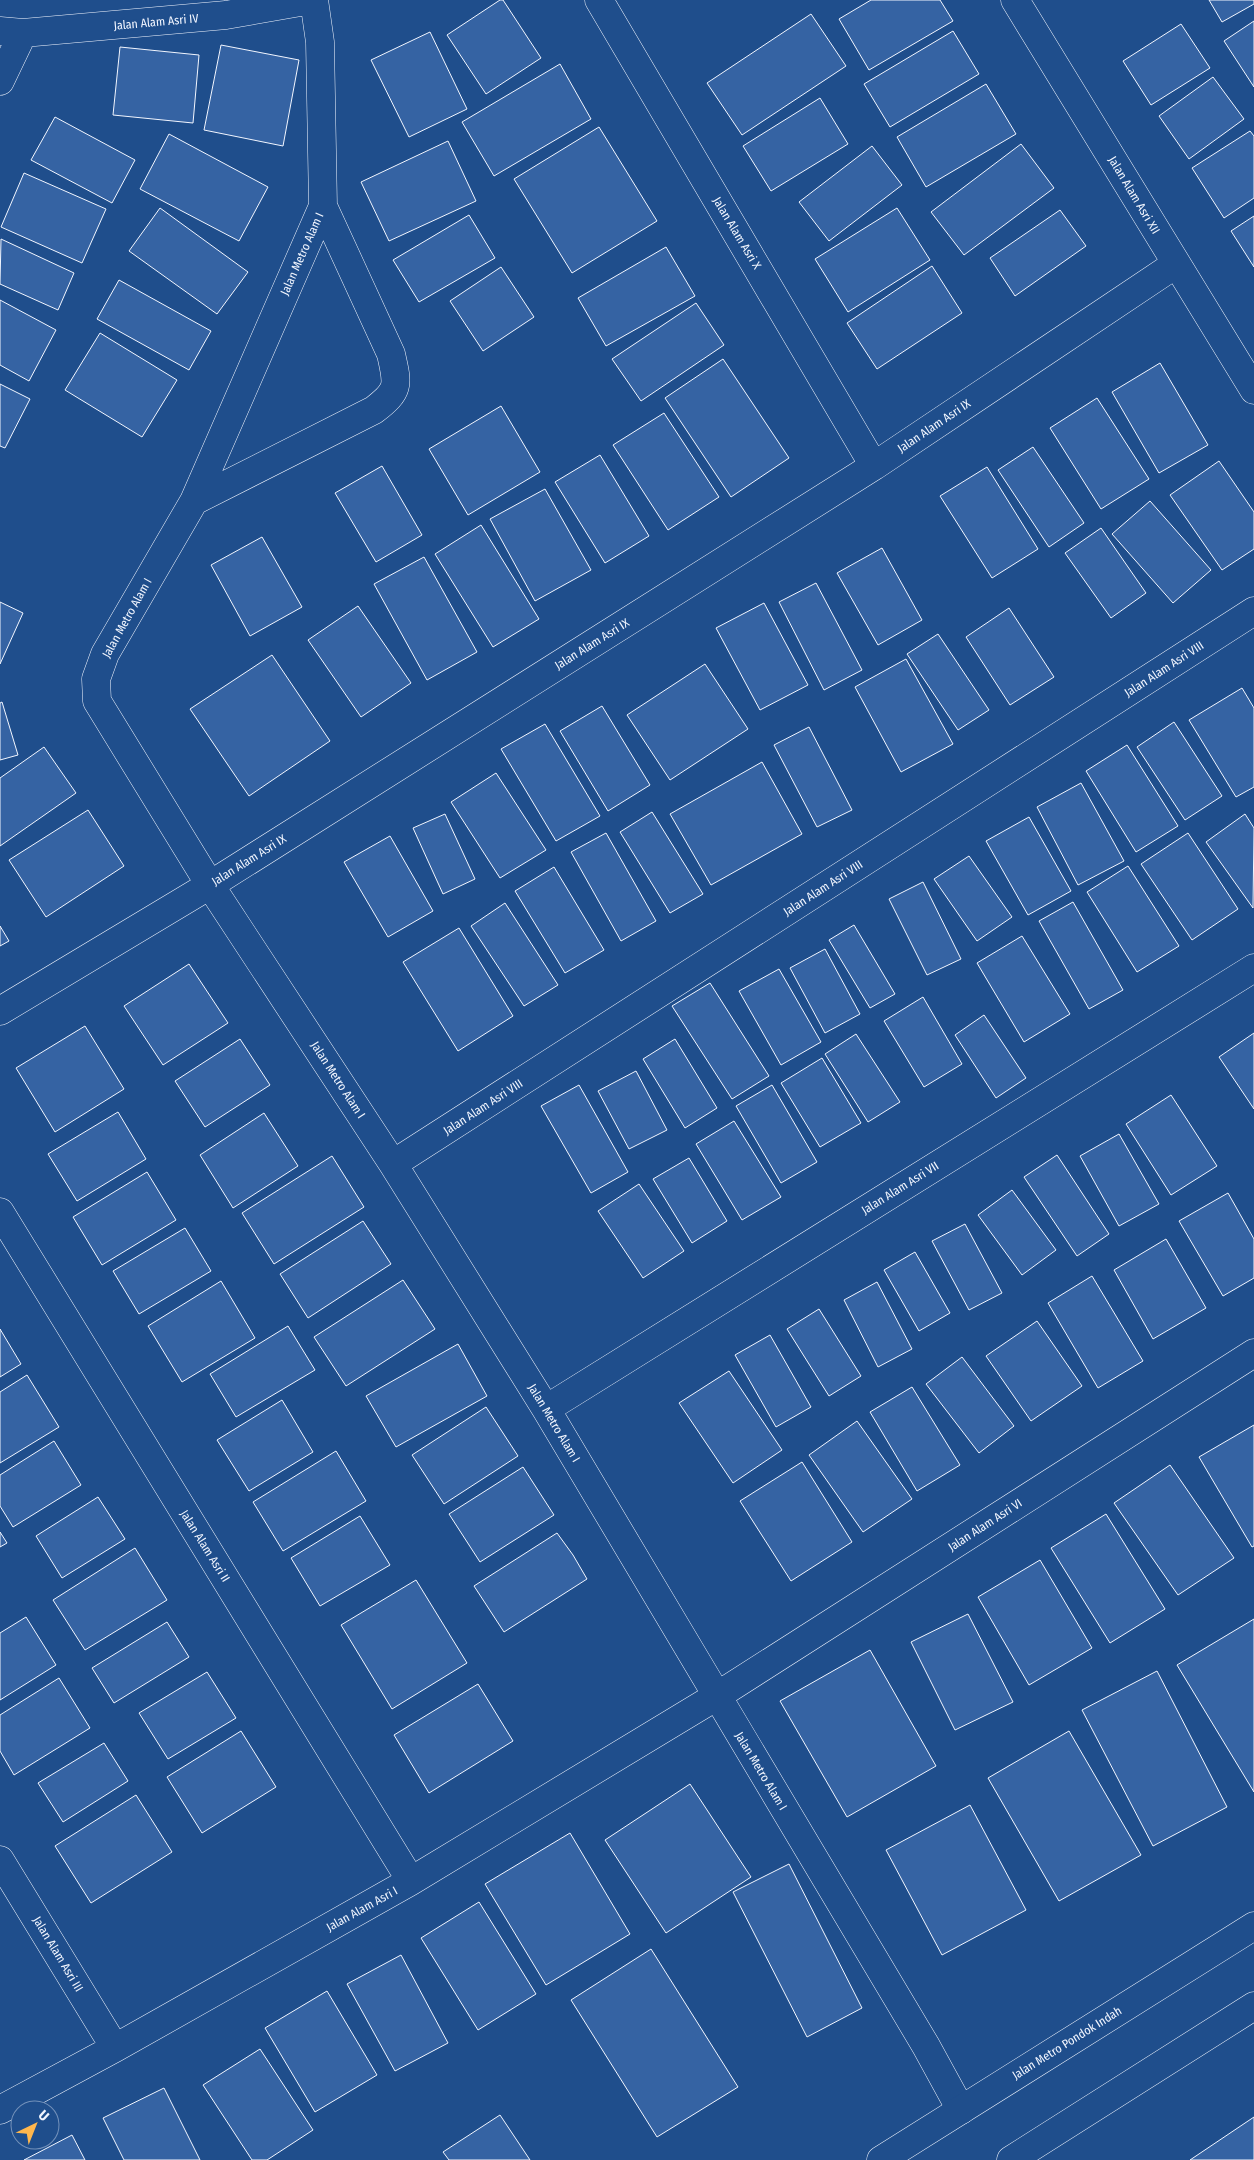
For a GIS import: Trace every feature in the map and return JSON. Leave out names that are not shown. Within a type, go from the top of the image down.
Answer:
[{"type":"main road","name":"Jalan Alam Asri IV","points":[[12,32],[226,15],[313,0]]},
{"type":"main road","name":"Jalan Metro Alam I","points":[[313,0],[320,42],[322,206],[194,501],[105,654],[96,679],[98,701],[210,884],[393,1164],[546,1409],[926,2046],[961,2110]]},
{"type":"main road","name":"Jalan Alam Asri X","points":[[599,0],[874,466]]},
{"type":"main road","name":"Jalan Alam Asri XII","points":[[1015,0],[1254,390]]},
{"type":"main road","points":[[0,82],[12,32]]},
{"type":"main road","points":[[194,501],[374,410],[390,397],[397,379],[391,354],[322,206]]},
{"type":"main road","name":"Jalan Alam Asri IX","points":[[0,1011],[210,884],[874,466],[1176,264]]},
{"type":"main road","name":"Jalan Alam Asri VIII","points":[[393,1164],[1254,611]]},
{"type":"main road","name":"Jalan Alam Asri VII","points":[[546,1409],[1254,968]]},
{"type":"main road","name":"Jalan Alam Asri II","points":[[0,1212],[411,1881]]},
{"type":"main road","name":"Jalan Alam Asri VI","points":[[717,1696],[1254,1353]]},
{"type":"main road","name":"Jalan Alam Asri I","points":[[0,2110],[115,2048],[411,1881],[717,1696]]},
{"type":"main road","name":"Jalan Alam Asri III","points":[[0,1860],[115,2048]]},
{"type":"main road","name":"Jalan Metro Pondok Indah","points":[[881,2160],[1254,1926]]},
{"type":"main road","points":[[1011,2160],[1254,2006]]},
{"type":"building","points":[[500,0],[503,0],[541,58],[486,94],[447,35]]},
{"type":"building","points":[[871,0],[940,0],[953,21],[869,70],[839,19]]},
{"type":"building","points":[[1209,0],[1254,0],[1254,4],[1222,22]]},
{"type":"building","points":[[811,14],[846,66],[742,135],[707,83]]},
{"type":"building","points":[[1254,21],[1254,87],[1224,41]]},
{"type":"building","points":[[1181,24],[1210,68],[1151,105],[1123,61]]},
{"type":"building","points":[[953,31],[979,74],[890,127],[864,84]]},
{"type":"building","points":[[430,32],[467,109],[409,137],[371,60]]},
{"type":"building","points":[[221,45],[299,60],[283,146],[204,130]]},
{"type":"building","points":[[120,47],[199,55],[193,123],[113,115]]},
{"type":"building","points":[[560,64],[591,119],[494,176],[462,122]]},
{"type":"building","points":[[1213,77],[1244,119],[1189,159],[1159,116]]},
{"type":"building","points":[[986,84],[1016,134],[926,187],[897,137]]},
{"type":"building","points":[[820,98],[848,144],[771,191],[743,146]]},
{"type":"building","points":[[55,117],[135,160],[112,203],[31,160]]},
{"type":"building","points":[[599,127],[657,221],[572,273],[514,179]]},
{"type":"building","points":[[1250,131],[1254,136],[1254,198],[1224,218],[1192,168]]},
{"type":"building","points":[[169,134],[268,187],[239,241],[140,189]]},
{"type":"building","points":[[448,141],[476,201],[389,241],[361,182]]},
{"type":"building","points":[[1021,144],[1054,188],[964,255],[931,212]]},
{"type":"building","points":[[872,146],[902,185],[829,241],[799,202]]},
{"type":"building","points":[[24,173],[106,209],[82,263],[1,227]]},
{"type":"building","points":[[160,208],[248,272],[217,314],[129,251]]},
{"type":"building","points":[[897,208],[930,260],[848,312],[815,259]]},
{"type":"building","points":[[1060,210],[1086,246],[1015,296],[990,258]]},
{"type":"building","points":[[469,215],[495,258],[419,302],[393,260]]},
{"type":"building","points":[[1254,216],[1254,267],[1231,231]]},
{"type":"building","points":[[1,239],[74,273],[58,310],[0,284]]},
{"type":"building","points":[[666,247],[695,296],[606,346],[578,298]]},
{"type":"building","points":[[932,266],[962,313],[877,369],[847,323]]},
{"type":"building","points":[[501,267],[534,317],[483,351],[450,301]]},
{"type":"building","points":[[119,280],[211,331],[189,370],[97,319]]},
{"type":"building","points":[[0,300],[56,330],[29,381],[0,365]]},
{"type":"building","points":[[696,303],[724,345],[641,401],[612,359]]},
{"type":"building","points":[[100,333],[177,380],[142,437],[65,390]]},
{"type":"building","points":[[723,359],[789,458],[731,497],[665,398]]},
{"type":"building","points":[[1160,363],[1208,445],[1159,473],[1112,392]]},
{"type":"building","points":[[0,384],[30,399],[5,448],[0,446]]},
{"type":"building","points":[[1097,398],[1149,479],[1101,509],[1050,428]]},
{"type":"building","points":[[501,406],[540,472],[468,515],[429,449]]},
{"type":"building","points":[[664,413],[719,497],[668,530],[613,445]]},
{"type":"building","points":[[1033,447],[1084,523],[1049,547],[998,470]]},
{"type":"building","points":[[600,455],[649,536],[605,563],[555,482]]},
{"type":"building","points":[[1219,461],[1254,512],[1254,549],[1222,570],[1170,495]]},
{"type":"building","points":[[382,466],[422,535],[376,562],[335,493]]},
{"type":"building","points":[[987,467],[1038,549],[992,578],[940,496]]},
{"type":"building","points":[[545,489],[591,570],[535,601],[490,519]]},
{"type":"building","points":[[1150,501],[1211,570],[1173,603],[1112,534]]},
{"type":"building","points":[[481,525],[539,619],[493,647],[435,554]]},
{"type":"building","points":[[1101,528],[1146,593],[1111,618],[1065,553]]},
{"type":"building","points":[[262,537],[302,607],[250,636],[211,565]]},
{"type":"building","points":[[882,548],[922,620],[878,645],[837,573]]},
{"type":"building","points":[[424,557],[477,652],[427,680],[374,584]]},
{"type":"building","points":[[816,583],[862,670],[824,690],[779,602]]},
{"type":"building","points":[[0,602],[23,613],[0,664]]},
{"type":"building","points":[[764,603],[808,685],[760,710],[716,628]]},
{"type":"building","points":[[358,606],[411,683],[361,717],[308,640]]},
{"type":"building","points":[[1009,608],[1054,677],[1010,705],[966,637]]},
{"type":"building","points":[[938,634],[989,710],[958,730],[907,654]]},
{"type":"building","points":[[272,655],[330,741],[249,796],[190,709]]},
{"type":"building","points":[[906,659],[953,744],[901,772],[855,687]]},
{"type":"building","points":[[705,664],[748,729],[670,780],[627,715]]},
{"type":"building","points":[[1242,688],[1254,708],[1254,787],[1236,797],[1189,720]]},
{"type":"building","points":[[2,702],[18,755],[0,760],[0,703]]},
{"type":"building","points":[[602,706],[650,785],[608,811],[560,731]]},
{"type":"building","points":[[1174,722],[1222,796],[1185,820],[1137,747]]},
{"type":"building","points":[[545,724],[600,816],[556,841],[501,749]]},
{"type":"building","points":[[809,727],[852,810],[817,827],[774,745]]},
{"type":"building","points":[[1127,745],[1178,826],[1136,852],[1086,771]]},
{"type":"building","points":[[44,747],[76,793],[0,846],[0,778]]},
{"type":"building","points":[[762,762],[802,834],[711,885],[670,814]]},
{"type":"building","points":[[496,773],[546,850],[500,878],[451,802]]},
{"type":"building","points":[[1081,783],[1124,861],[1078,885],[1037,807]]},
{"type":"building","points":[[88,810],[124,866],[46,917],[9,860]]},
{"type":"building","points":[[652,812],[703,894],[670,913],[620,832]]},
{"type":"building","points":[[445,814],[475,879],[443,894],[413,828]]},
{"type":"building","points":[[1245,814],[1254,828],[1253,908],[1206,842]]},
{"type":"building","points":[[1029,817],[1071,891],[1028,915],[986,841]]},
{"type":"building","points":[[606,833],[656,921],[621,941],[571,852]]},
{"type":"building","points":[[1188,833],[1238,909],[1192,940],[1141,864]]},
{"type":"building","points":[[390,836],[433,911],[388,937],[344,862]]},
{"type":"building","points":[[969,856],[1012,917],[977,941],[934,879]]},
{"type":"building","points":[[1128,866],[1179,946],[1137,972],[1087,892]]},
{"type":"building","points":[[554,867],[604,950],[565,973],[515,891]]},
{"type":"building","points":[[923,882],[961,959],[927,975],[889,899]]},
{"type":"building","points":[[1073,902],[1123,990],[1089,1009],[1039,921]]},
{"type":"building","points":[[505,903],[558,985],[524,1006],[471,926]]},
{"type":"building","points":[[854,925],[895,994],[870,1008],[829,940]]},
{"type":"building","points":[[0,926],[9,941],[0,946]]},
{"type":"building","points":[[459,928],[513,1016],[458,1051],[403,962]]},
{"type":"building","points":[[1022,936],[1070,1014],[1024,1042],[977,963]]},
{"type":"building","points":[[825,949],[860,1014],[825,1033],[790,968]]},
{"type":"building","points":[[189,964],[228,1023],[163,1065],[124,1006]]},
{"type":"building","points":[[779,969],[821,1042],[781,1065],[739,991]]},
{"type":"building","points":[[710,983],[769,1076],[732,1099],[672,1006]]},
{"type":"building","points":[[923,997],[962,1064],[924,1087],[884,1021]]},
{"type":"building","points":[[984,1015],[1026,1078],[996,1098],[955,1035]]},
{"type":"building","points":[[85,1026],[124,1089],[55,1132],[16,1068]]},
{"type":"building","points":[[1254,1033],[1254,1109],[1219,1057]]},
{"type":"building","points":[[856,1034],[900,1102],[868,1122],[825,1054]]},
{"type":"building","points":[[240,1039],[270,1085],[205,1127],[175,1081]]},
{"type":"building","points":[[675,1039],[717,1108],[685,1128],[643,1059]]},
{"type":"building","points":[[822,1058],[861,1123],[820,1147],[781,1083]]},
{"type":"building","points":[[636,1071],[667,1130],[629,1149],[598,1091]]},
{"type":"building","points":[[579,1085],[628,1172],[591,1193],[541,1106]]},
{"type":"building","points":[[772,1085],[817,1162],[781,1183],[736,1106]]},
{"type":"building","points":[[1171,1095],[1217,1166],[1171,1195],[1126,1124]]},
{"type":"building","points":[[118,1112],[146,1159],[77,1201],[48,1154]]},
{"type":"building","points":[[264,1113],[298,1166],[233,1208],[200,1155]]},
{"type":"building","points":[[734,1121],[781,1197],[742,1220],[696,1144]]},
{"type":"building","points":[[1119,1134],[1159,1204],[1119,1226],[1080,1156]]},
{"type":"building","points":[[1057,1155],[1109,1234],[1077,1256],[1024,1177]]},
{"type":"building","points":[[332,1156],[364,1207],[274,1264],[242,1213]]},
{"type":"building","points":[[689,1158],[727,1221],[692,1243],[653,1179]]},
{"type":"building","points":[[147,1172],[176,1220],[102,1265],[73,1217]]},
{"type":"building","points":[[639,1184],[684,1251],[643,1278],[598,1211]]},
{"type":"building","points":[[1012,1190],[1056,1250],[1022,1275],[978,1215]]},
{"type":"building","points":[[1228,1193],[1254,1239],[1254,1278],[1223,1296],[1179,1221]]},
{"type":"building","points":[[363,1221],[391,1264],[308,1318],[280,1274]]},
{"type":"building","points":[[965,1224],[1002,1293],[969,1310],[932,1241]]},
{"type":"building","points":[[185,1228],[211,1271],[139,1314],[113,1271]]},
{"type":"building","points":[[1166,1239],[1206,1308],[1153,1339],[1114,1270]]},
{"type":"building","points":[[915,1252],[950,1313],[919,1331],[884,1270]]},
{"type":"building","points":[[1092,1276],[1143,1361],[1098,1388],[1048,1303]]},
{"type":"building","points":[[403,1280],[435,1329],[346,1386],[314,1337]]},
{"type":"building","points":[[221,1281],[255,1338],[182,1382],[148,1326]]},
{"type":"building","points":[[877,1282],[912,1349],[878,1367],[844,1300]]},
{"type":"building","points":[[819,1309],[861,1376],[829,1396],[787,1329]]},
{"type":"building","points":[[1037,1321],[1082,1386],[1031,1421],[986,1356]]},
{"type":"building","points":[[288,1326],[315,1370],[236,1417],[210,1374]]},
{"type":"building","points":[[0,1329],[21,1364],[0,1377]]},
{"type":"building","points":[[770,1335],[811,1407],[776,1427],[735,1355]]},
{"type":"building","points":[[458,1344],[487,1396],[396,1447],[366,1396]]},
{"type":"building","points":[[962,1357],[1014,1426],[979,1453],[926,1384]]},
{"type":"building","points":[[729,1371],[782,1450],[733,1483],[679,1403]]},
{"type":"building","points":[[27,1375],[59,1427],[0,1463],[0,1392]]},
{"type":"building","points":[[912,1387],[960,1465],[917,1491],[870,1412]]},
{"type":"building","points":[[282,1400],[313,1452],[249,1491],[217,1440]]},
{"type":"building","points":[[486,1407],[518,1456],[444,1504],[412,1455]]},
{"type":"building","points":[[857,1421],[912,1499],[863,1532],[809,1455]]},
{"type":"building","points":[[1254,1425],[1254,1546],[1252,1547],[1199,1457]]},
{"type":"building","points":[[54,1441],[81,1485],[13,1527],[0,1506],[0,1475]]},
{"type":"building","points":[[336,1451],[366,1501],[283,1551],[253,1502]]},
{"type":"building","points":[[802,1462],[852,1542],[791,1581],[740,1501]]},
{"type":"building","points":[[1170,1465],[1234,1558],[1178,1595],[1114,1503]]},
{"type":"building","points":[[523,1467],[554,1515],[480,1562],[449,1514]]},
{"type":"building","points":[[98,1497],[125,1539],[62,1578],[36,1536]]},
{"type":"building","points":[[1106,1514],[1165,1609],[1110,1643],[1051,1548]]},
{"type":"building","points":[[360,1516],[390,1565],[320,1606],[291,1558]]},
{"type":"building","points":[[0,1532],[7,1543],[0,1547]]},
{"type":"building","points":[[557,1533],[587,1579],[504,1632],[474,1586]]},
{"type":"building","points":[[135,1548],[167,1600],[85,1650],[53,1600]]},
{"type":"building","points":[[1040,1560],[1092,1648],[1029,1685],[978,1597]]},
{"type":"building","points":[[416,1580],[467,1663],[392,1709],[341,1625]]},
{"type":"building","points":[[968,1614],[1013,1702],[955,1730],[911,1642]]},
{"type":"building","points":[[26,1617],[56,1665],[0,1700],[0,1633]]},
{"type":"building","points":[[1254,1619],[1254,1792],[1177,1665]]},
{"type":"building","points":[[167,1622],[189,1657],[114,1703],[92,1668]]},
{"type":"building","points":[[870,1650],[936,1766],[847,1817],[780,1701]]},
{"type":"building","points":[[1157,1671],[1227,1807],[1153,1846],[1082,1710]]},
{"type":"building","points":[[207,1672],[236,1718],[168,1759],[139,1713]]},
{"type":"building","points":[[59,1678],[90,1728],[14,1775],[0,1751],[0,1715]]},
{"type":"building","points":[[478,1684],[513,1741],[429,1793],[394,1735]]},
{"type":"building","points":[[241,1731],[276,1787],[202,1833],[167,1777]]},
{"type":"building","points":[[1069,1731],[1141,1855],[1059,1901],[988,1778]]},
{"type":"building","points":[[104,1743],[128,1781],[63,1822],[38,1783]]},
{"type":"building","points":[[690,1784],[751,1877],[666,1933],[605,1840]]},
{"type":"building","points":[[136,1795],[172,1852],[91,1903],[55,1846]]},
{"type":"building","points":[[970,1805],[1026,1910],[942,1955],[886,1850]]},
{"type":"building","points":[[570,1833],[630,1934],[546,1985],[485,1884]]},
{"type":"building","points":[[789,1864],[862,2008],[807,2037],[733,1892]]},
{"type":"building","points":[[479,1902],[536,1994],[478,2030],[421,1938]]},
{"type":"building","points":[[651,1949],[738,2087],[657,2137],[571,2000]]},
{"type":"building","points":[[401,1955],[448,2043],[395,2071],[347,1984]]},
{"type":"building","points":[[327,1991],[377,2075],[315,2112],[265,2028]]},
{"type":"building","points":[[260,2049],[313,2130],[267,2160],[252,2160],[203,2085]]},
{"type":"building","points":[[164,2088],[200,2160],[124,2160],[103,2118]]},
{"type":"building","points":[[500,2115],[530,2160],[449,2160],[443,2152]]},
{"type":"building","points":[[1254,2117],[1254,2160],[1190,2160]]},
{"type":"building","points":[[72,2135],[85,2160],[24,2160],[43,2150],[60,2150],[60,2141]]}]
